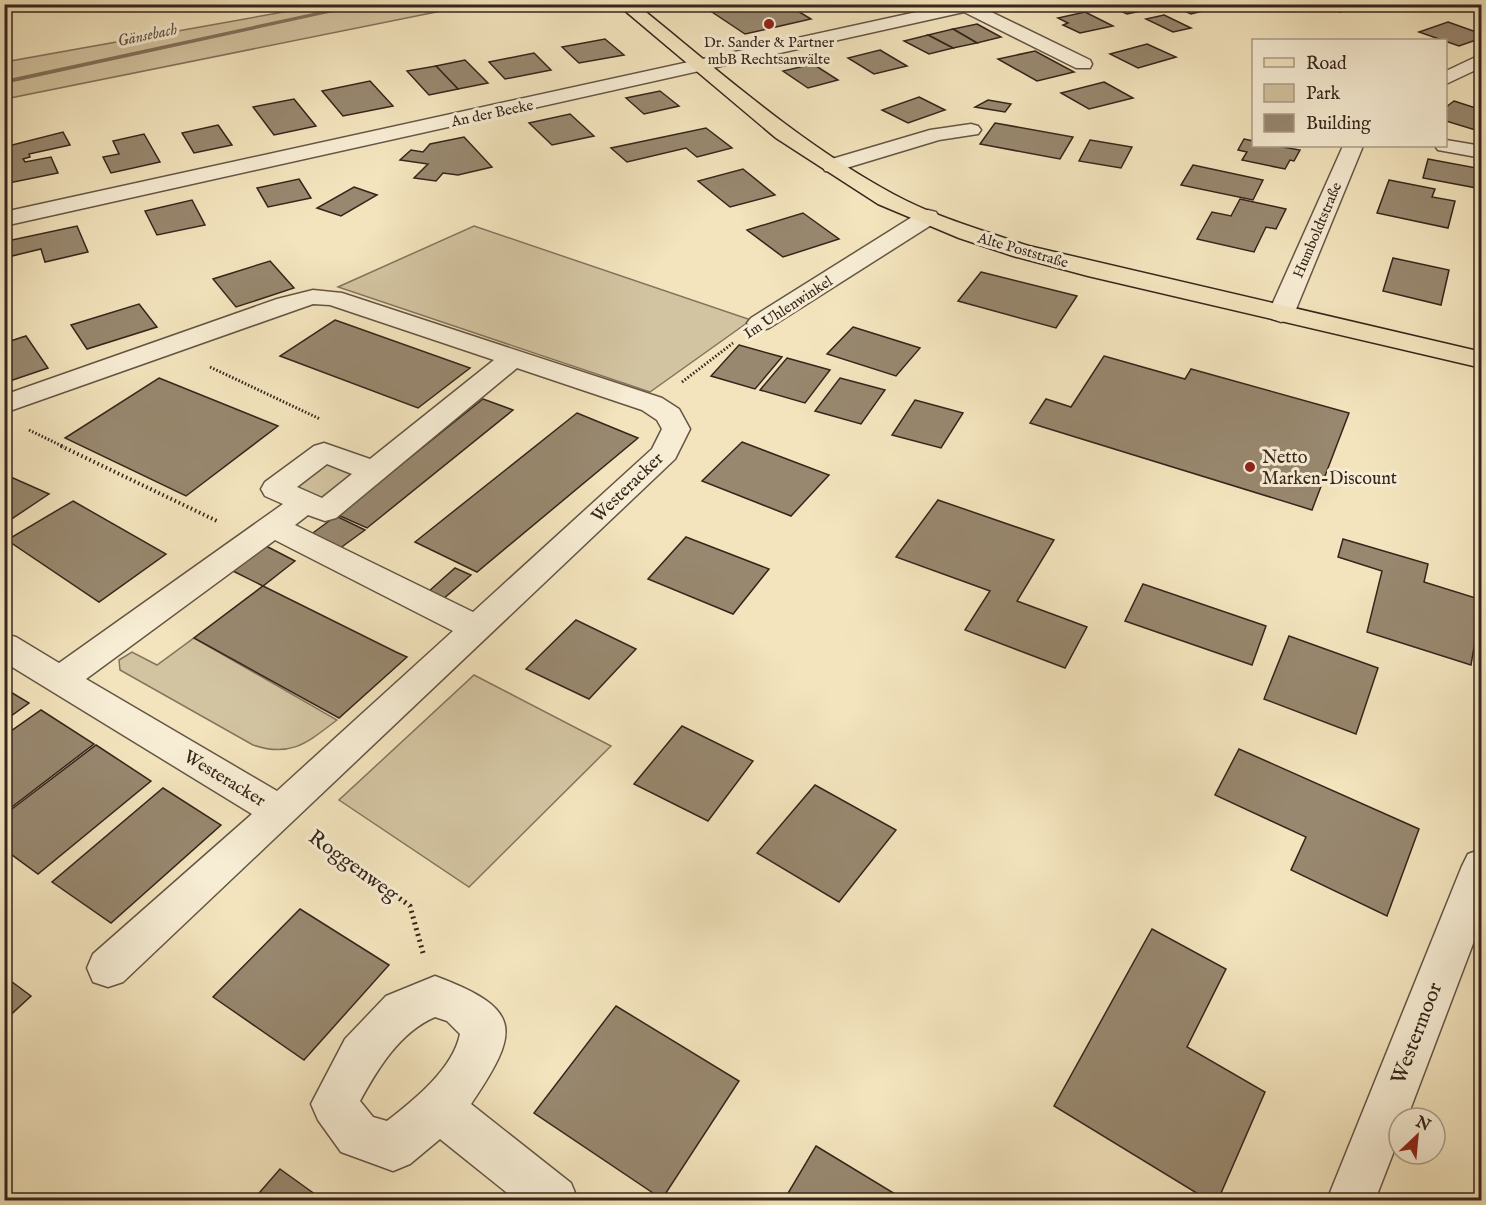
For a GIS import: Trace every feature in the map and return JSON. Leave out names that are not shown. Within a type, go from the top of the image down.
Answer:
[{"type":"main road","name":"Alte Poststraße","points":[[625,4],[783,134],[886,199],[928,217],[1021,251],[1482,360]]},
{"type":"street","name":"An der Beeke","points":[[4,219],[973,6]]},
{"type":"street","points":[[973,6],[1083,64]]},
{"type":"street","points":[[1447,77],[1482,59]]},
{"type":"street","points":[[833,166],[937,134],[970,130]]},
{"type":"street","points":[[1447,146],[1482,152]]},
{"type":"street","name":"Humboldtstraße","points":[[1281,314],[1353,147]]},
{"type":"street","name":"Im Uhlenwinkel","points":[[760,323],[928,217]]},
{"type":"street","name":"Westeracker","points":[[4,405],[286,304],[313,297],[333,298],[652,404],[669,415],[676,429],[665,453],[280,812],[4,646]]},
{"type":"street","points":[[375,472],[324,452],[276,489],[325,511],[375,472],[514,357]]},
{"type":"street","points":[[61,679],[306,502]]},
{"type":"street","points":[[264,532],[478,629]]},
{"type":"street","points":[[108,968],[280,812]]},
{"type":"street","name":"Westermoor","points":[[1351,1200],[1482,866]]},
{"type":"street","points":[[435,996],[462,1007],[484,1026],[479,1053],[440,1109],[393,1147],[358,1135],[334,1104],[360,1054],[402,1010],[435,996]]},
{"type":"street","points":[[440,1109],[554,1200]]},
{"type":"path","name":"Im Uhlenwinkel","points":[[652,404],[760,323]]},
{"type":"path","points":[[166,346],[329,423]]},
{"type":"path","points":[[25,428],[264,532]]},
{"type":"path","name":"Roggenweg","points":[[280,812],[410,906],[435,996]]},
{"type":"green space","points":[[328,4],[471,5],[5,99],[5,62]]},
{"type":"green space","points":[[474,226],[751,320],[650,392],[338,287]]},
{"type":"green space","points":[[324,452],[375,472],[325,511],[276,489]]},
{"type":"green space","points":[[194,638],[337,720],[298,746],[289,749],[266,749],[253,745],[120,670],[119,660],[132,652],[157,665]]},
{"type":"green space","points":[[474,675],[611,746],[469,887],[339,800]]},
{"type":"building","points":[[700,4],[786,4],[811,19],[745,34]]},
{"type":"building","points":[[1106,4],[1142,4],[1151,9],[1127,14]]},
{"type":"building","points":[[1170,4],[1207,4],[1215,8],[1191,14]]},
{"type":"building","points":[[1307,4],[1372,4],[1340,12],[1331,9],[1322,11]]},
{"type":"building","points":[[1085,12],[1113,26],[1080,33],[1063,25],[1068,23],[1058,18]]},
{"type":"building","points":[[1164,15],[1191,28],[1173,32],[1146,19]]},
{"type":"building","points":[[1448,22],[1482,34],[1482,38],[1459,46],[1447,42],[1447,39],[1439,39],[1419,32]]},
{"type":"building","points":[[977,24],[1001,37],[977,43],[953,29]]},
{"type":"building","points":[[953,29],[977,43],[953,48],[928,35]]},
{"type":"building","points":[[928,35],[953,48],[929,54],[904,41]]},
{"type":"building","points":[[605,39],[624,55],[579,63],[562,47]]},
{"type":"building","points":[[1147,44],[1176,57],[1138,68],[1110,54]]},
{"type":"building","points":[[880,50],[907,66],[874,74],[848,58]]},
{"type":"building","points":[[1035,51],[1074,72],[1037,81],[998,59]]},
{"type":"building","points":[[534,53],[551,70],[505,79],[489,62]]},
{"type":"building","points":[[465,60],[488,83],[458,89],[436,66]]},
{"type":"building","points":[[813,64],[838,80],[808,88],[783,71]]},
{"type":"building","points":[[436,66],[458,89],[429,95],[407,71]]},
{"type":"building","points":[[370,81],[393,106],[343,116],[322,91]]},
{"type":"building","points":[[1104,82],[1133,98],[1089,109],[1061,93]]},
{"type":"building","points":[[660,91],[679,106],[644,114],[626,98]]},
{"type":"building","points":[[919,97],[945,110],[908,123],[882,110]]},
{"type":"building","points":[[294,99],[316,126],[274,135],[253,107]]},
{"type":"building","points":[[988,100],[1011,104],[1005,112],[975,107]]},
{"type":"building","points":[[1454,101],[1482,110],[1482,132],[1447,121],[1447,106]]},
{"type":"building","points":[[570,114],[594,136],[552,145],[529,123]]},
{"type":"building","points":[[995,123],[1073,137],[1060,159],[980,144]]},
{"type":"building","points":[[218,125],[232,145],[194,153],[182,133]]},
{"type":"building","points":[[706,128],[732,148],[697,157],[686,148],[627,162],[611,148]]},
{"type":"building","points":[[63,132],[70,145],[29,154],[30,157],[23,159],[25,162],[51,157],[58,173],[9,183],[4,175],[4,147]]},
{"type":"building","points":[[144,134],[160,162],[111,173],[103,157],[119,154],[113,141]]},
{"type":"building","points":[[464,137],[492,167],[458,175],[443,173],[436,181],[414,178],[428,164],[400,160],[411,150],[423,152],[430,144]]},
{"type":"building","points":[[1244,139],[1252,141],[1252,147],[1283,147],[1300,150],[1294,161],[1290,160],[1285,169],[1242,160],[1247,152],[1238,150]]},
{"type":"building","points":[[1090,140],[1132,147],[1121,168],[1079,161]]},
{"type":"building","points":[[1428,159],[1482,169],[1482,189],[1423,178]]},
{"type":"building","points":[[1193,165],[1263,180],[1253,200],[1181,185]]},
{"type":"building","points":[[743,169],[775,195],[730,207],[698,181]]},
{"type":"building","points":[[299,179],[311,198],[268,207],[257,188]]},
{"type":"building","points":[[1389,180],[1435,189],[1432,197],[1455,201],[1448,228],[1377,213]]},
{"type":"building","points":[[354,187],[377,195],[341,216],[317,208]]},
{"type":"building","points":[[1240,199],[1286,209],[1276,229],[1266,227],[1254,252],[1197,239],[1212,212],[1231,216]]},
{"type":"building","points":[[192,200],[205,225],[157,235],[145,211]]},
{"type":"building","points":[[803,213],[839,239],[783,257],[747,230]]},
{"type":"building","points":[[77,226],[88,252],[45,262],[41,249],[12,256],[7,241]]},
{"type":"building","points":[[1393,258],[1449,270],[1441,305],[1383,291]]},
{"type":"building","points":[[270,261],[294,288],[236,307],[213,279]]},
{"type":"building","points":[[981,272],[1077,296],[1056,328],[958,301]]},
{"type":"building","points":[[139,304],[157,327],[87,349],[71,325]]},
{"type":"building","points":[[335,320],[470,368],[418,408],[280,356]]},
{"type":"building","points":[[853,327],[920,348],[896,376],[827,354]]},
{"type":"building","points":[[26,336],[48,368],[4,383],[4,343]]},
{"type":"building","points":[[739,345],[782,357],[755,389],[711,376]]},
{"type":"building","name":"Netto Marken-Discount","points":[[1104,356],[1185,379],[1191,369],[1349,413],[1312,510],[1030,423],[1046,399],[1071,407]]},
{"type":"building","points":[[787,358],[830,370],[805,403],[760,390]]},
{"type":"building","points":[[159,378],[278,426],[186,496],[65,438]]},
{"type":"building","points":[[840,378],[885,390],[861,424],[815,411]]},
{"type":"building","points":[[483,399],[513,410],[367,528],[338,515]]},
{"type":"building","points":[[915,400],[963,413],[941,448],[892,435]]},
{"type":"building","points":[[577,413],[638,438],[477,572],[415,542]]},
{"type":"building","points":[[742,442],[829,475],[791,516],[702,481]]},
{"type":"building","points":[[4,474],[49,494],[4,524]]},
{"type":"building","points":[[938,500],[1054,540],[1017,601],[1087,627],[1065,668],[965,630],[990,591],[896,557]]},
{"type":"building","points":[[73,501],[166,554],[99,602],[7,540]]},
{"type":"building","points":[[336,516],[365,530],[339,549],[310,535]]},
{"type":"building","points":[[686,537],[769,569],[733,614],[648,579]]},
{"type":"building","points":[[1343,539],[1428,564],[1424,582],[1482,600],[1471,665],[1367,632],[1382,571],[1338,557]]},
{"type":"building","points":[[266,546],[295,561],[263,586],[233,571]]},
{"type":"building","points":[[455,568],[471,575],[443,599],[428,592]]},
{"type":"building","points":[[1143,584],[1266,626],[1252,665],[1125,621]]},
{"type":"building","points":[[263,586],[407,657],[339,718],[194,638]]},
{"type":"building","points":[[576,620],[636,649],[589,699],[526,669]]},
{"type":"building","points":[[1289,636],[1378,668],[1356,734],[1264,699]]},
{"type":"building","points":[[4,688],[29,703],[4,721]]},
{"type":"building","points":[[41,710],[94,744],[4,813],[4,736]]},
{"type":"building","points":[[682,726],[753,761],[708,821],[634,784]]},
{"type":"building","points":[[96,745],[151,781],[38,874],[4,849],[4,815]]},
{"type":"building","points":[[1239,749],[1419,829],[1387,916],[1291,870],[1306,837],[1215,795]]},
{"type":"building","points":[[815,785],[896,830],[839,902],[757,853]]},
{"type":"building","points":[[163,788],[221,825],[111,923],[52,882]]},
{"type":"building","points":[[300,909],[389,965],[304,1060],[213,997]]},
{"type":"building","points":[[1152,929],[1226,969],[1187,1047],[1265,1092],[1218,1200],[1208,1200],[1054,1106]]},
{"type":"building","points":[[4,976],[31,996],[4,1021]]},
{"type":"building","points":[[616,1006],[739,1081],[662,1199],[534,1113]]},
{"type":"building","points":[[816,1146],[905,1200],[784,1200]]},
{"type":"building","points":[[280,1169],[323,1200],[253,1200]]},
{"type":"waterway","name":"Gänsebach","points":[[4,82],[367,4]]},
{"type":"place","name":"Dr. Sander & Partner mbB Rechtsanwälte","points":[[769,24]]},
{"type":"place","name":"Netto Marken-Discount","points":[[1250,467]]}]
